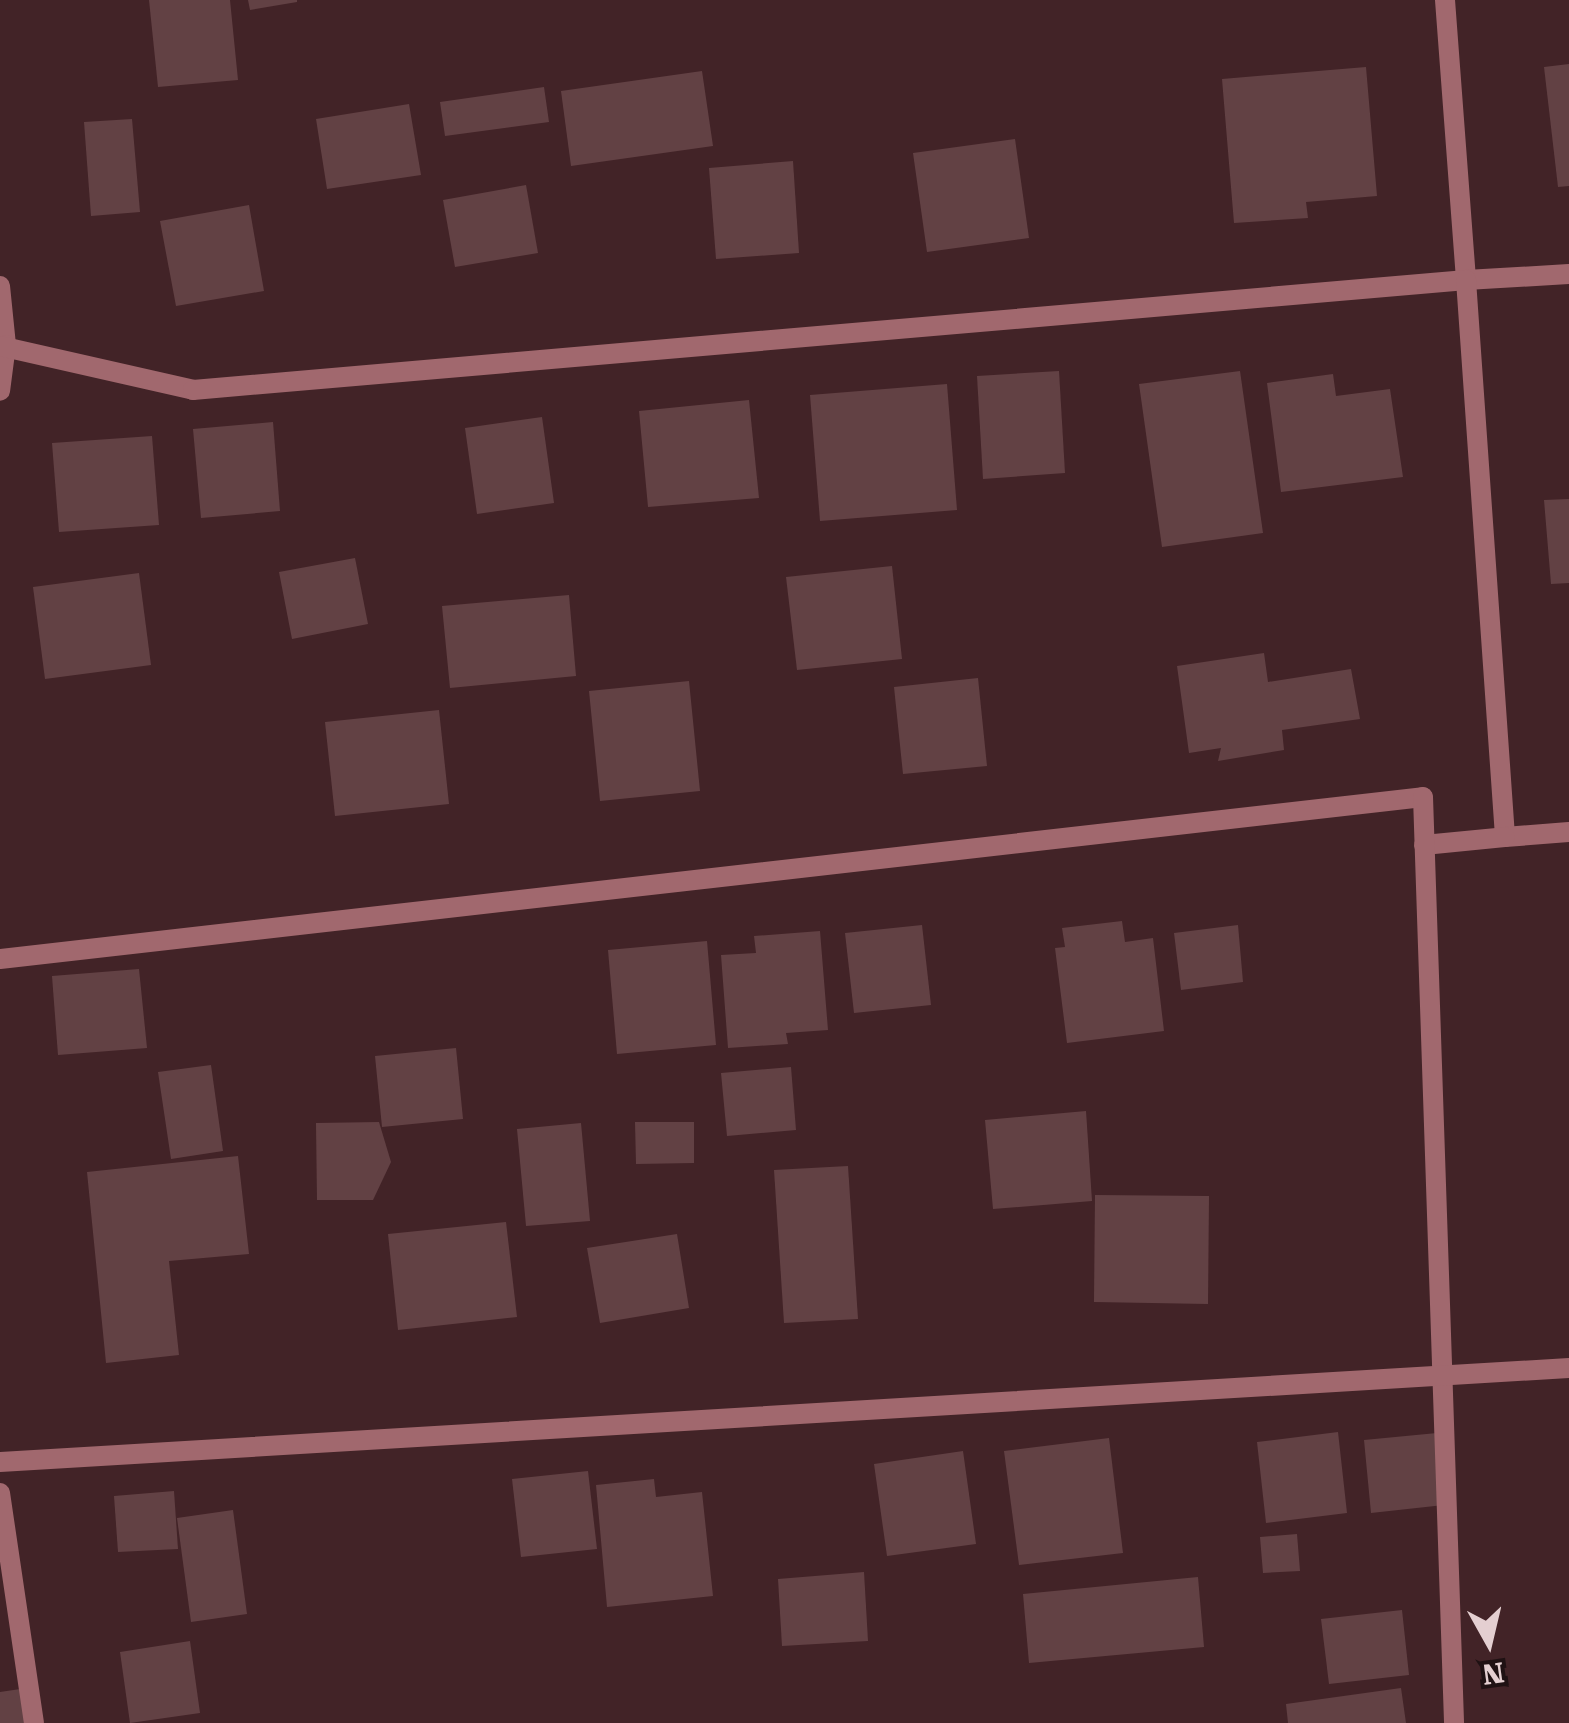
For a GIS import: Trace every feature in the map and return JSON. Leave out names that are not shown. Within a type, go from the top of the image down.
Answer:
[{"type":"street","points":[[1445,0],[1506,837]]},
{"type":"street","points":[[3,346],[193,390],[1569,274]]},
{"type":"street","points":[[0,286],[0,391]]},
{"type":"street","points":[[0,958],[1423,796],[1454,1723]]},
{"type":"street","points":[[1424,845],[1569,832]]},
{"type":"street","points":[[0,1462],[1569,1368]]},
{"type":"street","points":[[0,1493],[34,1723]]},
{"type":"building","points":[[149,0],[230,0],[238,80],[158,87]]},
{"type":"building","points":[[248,0],[297,0],[297,2],[250,10]]},
{"type":"building","points":[[1569,64],[1569,186],[1558,187],[1544,67]]},
{"type":"building","points":[[1366,67],[1377,196],[1306,202],[1308,218],[1234,223],[1222,79]]},
{"type":"building","points":[[702,71],[713,146],[571,166],[561,91]]},
{"type":"building","points":[[544,87],[549,122],[445,136],[440,102]]},
{"type":"building","points":[[409,104],[421,175],[327,189],[316,119]]},
{"type":"building","points":[[132,119],[140,212],[91,216],[84,122]]},
{"type":"building","points":[[1015,139],[1029,238],[927,252],[913,153]]},
{"type":"building","points":[[793,161],[799,253],[716,259],[709,168]]},
{"type":"building","points":[[526,185],[538,253],[455,267],[443,200]]},
{"type":"building","points":[[249,205],[264,291],[176,306],[160,221]]},
{"type":"building","points":[[1059,371],[1065,473],[983,479],[977,376]]},
{"type":"building","points":[[1240,371],[1263,533],[1162,547],[1139,384]]},
{"type":"building","points":[[1333,374],[1336,396],[1390,389],[1403,477],[1281,492],[1267,383]]},
{"type":"building","points":[[947,384],[957,510],[820,521],[810,395]]},
{"type":"building","points":[[749,400],[759,498],[648,507],[639,411]]},
{"type":"building","points":[[542,417],[554,503],[477,514],[465,428]]},
{"type":"building","points":[[273,422],[280,511],[201,518],[193,429]]},
{"type":"building","points":[[152,436],[159,525],[59,532],[52,443]]},
{"type":"building","points":[[1569,499],[1569,583],[1551,584],[1544,500]]},
{"type":"building","points":[[355,558],[368,624],[292,639],[279,572]]},
{"type":"building","points":[[892,566],[902,659],[797,670],[786,577]]},
{"type":"building","points":[[139,573],[151,665],[45,679],[33,587]]},
{"type":"building","points":[[569,595],[576,676],[450,688],[442,606]]},
{"type":"building","points":[[1264,653],[1268,682],[1351,669],[1360,719],[1282,730],[1284,750],[1218,761],[1221,748],[1189,753],[1177,666]]},
{"type":"building","points":[[978,678],[987,766],[903,774],[894,687]]},
{"type":"building","points":[[689,681],[700,791],[600,801],[589,691]]},
{"type":"building","points":[[439,710],[449,804],[335,816],[325,722]]},
{"type":"building","points":[[1122,921],[1125,942],[1153,938],[1164,1031],[1067,1043],[1055,948],[1065,947],[1062,928]]},
{"type":"building","points":[[922,925],[931,1005],[854,1013],[845,933]]},
{"type":"building","points":[[1238,925],[1243,982],[1181,990],[1174,933]]},
{"type":"building","points":[[820,931],[828,1030],[786,1033],[788,1044],[728,1048],[721,955],[756,953],[754,936]]},
{"type":"building","points":[[707,941],[716,1045],[617,1054],[608,950]]},
{"type":"building","points":[[139,969],[147,1048],[58,1055],[52,976]]},
{"type":"building","points":[[456,1048],[463,1119],[382,1127],[375,1056]]},
{"type":"building","points":[[211,1065],[223,1151],[171,1159],[158,1072]]},
{"type":"building","points":[[791,1067],[796,1130],[727,1136],[721,1073]]},
{"type":"building","points":[[1086,1111],[1092,1201],[993,1209],[985,1120]]},
{"type":"building","points":[[379,1122],[391,1162],[373,1200],[317,1200],[316,1123]]},
{"type":"building","points":[[635,1122],[694,1122],[694,1163],[636,1164]]},
{"type":"building","points":[[581,1123],[590,1221],[526,1226],[517,1129]]},
{"type":"building","points":[[238,1156],[249,1254],[169,1261],[179,1355],[106,1363],[87,1172]]},
{"type":"building","points":[[848,1166],[858,1319],[784,1323],[774,1170]]},
{"type":"building","points":[[1095,1195],[1209,1196],[1208,1304],[1094,1302]]},
{"type":"building","points":[[506,1222],[517,1317],[398,1330],[388,1234]]},
{"type":"building","points":[[677,1234],[689,1308],[600,1323],[587,1248]]},
{"type":"building","points":[[1338,1432],[1347,1513],[1266,1523],[1257,1442]]},
{"type":"building","points":[[1437,1433],[1444,1505],[1371,1513],[1364,1440]]},
{"type":"building","points":[[1109,1438],[1123,1553],[1019,1565],[1004,1451]]},
{"type":"building","points":[[963,1451],[976,1544],[887,1556],[874,1464]]},
{"type":"building","points":[[588,1471],[597,1549],[521,1557],[512,1479]]},
{"type":"building","points":[[654,1479],[656,1497],[702,1492],[713,1596],[607,1607],[596,1485]]},
{"type":"building","points":[[174,1491],[178,1549],[118,1552],[114,1496]]},
{"type":"building","points":[[233,1510],[247,1614],[191,1622],[177,1518]]},
{"type":"building","points":[[1297,1534],[1300,1571],[1263,1573],[1260,1537]]},
{"type":"building","points":[[864,1572],[868,1641],[782,1646],[778,1579]]},
{"type":"building","points":[[1198,1577],[1204,1647],[1029,1663],[1023,1594]]},
{"type":"building","points":[[1402,1610],[1409,1675],[1329,1684],[1321,1619]]},
{"type":"building","points":[[190,1641],[200,1713],[130,1723],[120,1652]]},
{"type":"building","points":[[27,1688],[33,1723],[0,1723],[0,1692]]},
{"type":"building","points":[[1401,1688],[1406,1723],[1288,1723],[1286,1704]]}]
